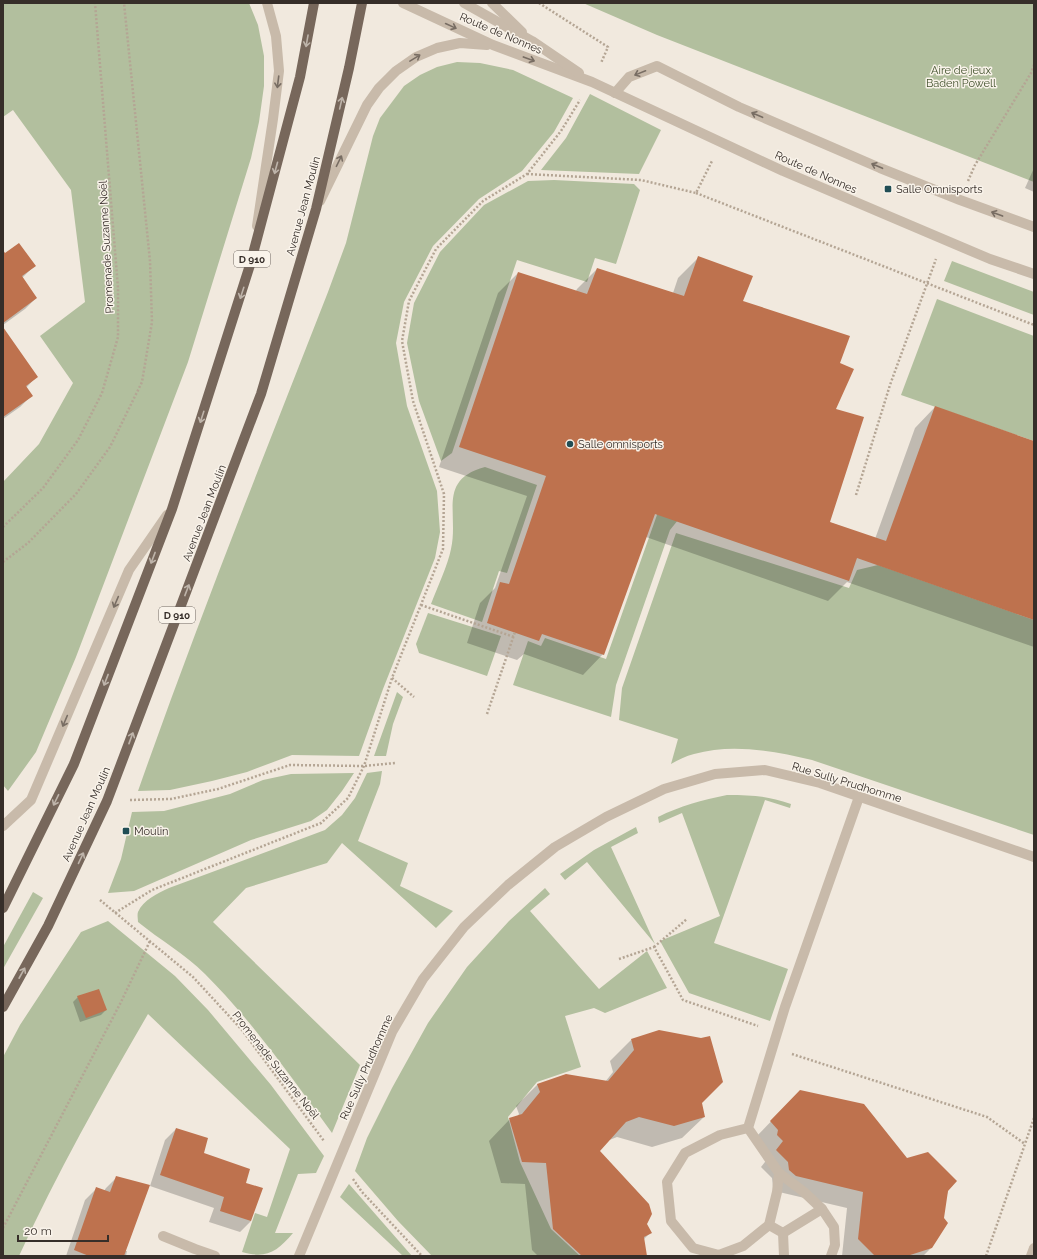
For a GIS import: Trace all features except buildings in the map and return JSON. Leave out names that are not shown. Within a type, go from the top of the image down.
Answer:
[{"type":"main road","name":"D 910","points":[[3,908],[74,764],[172,509],[250,265],[300,77],[314,3]]},
{"type":"main road","name":"Avenue Jean Moulin","points":[[3,1008],[48,926],[107,801],[261,394],[316,209],[349,68],[362,3]]},
{"type":"street","points":[[250,265],[279,71],[276,36],[267,3]]},
{"type":"street","name":"Route de Nonnes","points":[[403,3],[493,45],[592,82],[783,171],[943,240],[990,259],[1034,274]]},
{"type":"street","name":"Route de Nonnes","points":[[464,3],[532,41],[592,82]]},
{"type":"street","name":"Route de Nonnes","points":[[492,3],[532,41]]},
{"type":"street","points":[[316,209],[367,105],[379,88],[396,70],[416,57],[437,48],[460,43],[493,45]]},
{"type":"street","points":[[615,93],[629,77],[657,66],[738,107],[880,168],[960,200],[1034,227]]},
{"type":"street","points":[[3,826],[32,800],[129,570],[172,509]]},
{"type":"street","name":"Rue Sully Prudhomme","points":[[299,1256],[392,1032],[423,979],[464,927],[508,885],[555,847],[606,817],[664,788],[715,774],[765,770],[820,783],[1034,857]]},
{"type":"street","points":[[748,1128],[772,1047],[809,936],[859,797]]},
{"type":"street","points":[[748,1128],[779,1173],[804,1192],[822,1209],[834,1227],[834,1245],[831,1256]]},
{"type":"street","points":[[748,1128],[720,1135],[685,1153],[667,1182],[671,1221],[693,1248],[720,1256],[743,1246],[769,1225],[777,1192],[779,1173]]},
{"type":"street","points":[[783,1233],[822,1209]]},
{"type":"street","points":[[769,1225],[783,1233]]},
{"type":"street","points":[[783,1233],[784,1256]]},
{"type":"street","points":[[163,1236],[215,1256]]},
{"type":"street","points":[[1031,1256],[1034,1248]]},
{"type":"path","name":"Promenade Suzanne Noël","points":[[3,527],[43,488],[78,440],[102,393],[118,337],[118,288],[116,258],[95,3]]},
{"type":"path","points":[[3,562],[28,543],[76,494],[110,447],[142,382],[152,322],[150,261],[124,3]]},
{"type":"path","points":[[115,912],[152,890],[321,823],[348,798],[364,766],[392,678],[443,549],[444,494],[413,401],[402,341],[409,302],[436,249],[483,201],[527,174],[561,131],[592,82],[608,47],[540,3]]},
{"type":"path","points":[[960,200],[975,165],[1034,65]]},
{"type":"path","points":[[696,193],[721,143]]},
{"type":"path","points":[[527,174],[642,180],[696,193],[928,285],[1034,325]]},
{"type":"path","points":[[856,495],[890,385],[928,285],[943,240]]},
{"type":"path","points":[[421,605],[514,637]]},
{"type":"path","points":[[487,714],[515,632]]},
{"type":"path","points":[[392,678],[414,697]]},
{"type":"path","points":[[107,801],[171,799],[218,789],[290,765],[364,766],[395,763]]},
{"type":"path","name":"Promenade Suzanne Noël","points":[[100,900],[193,977],[242,1030],[362,1192],[422,1256]]},
{"type":"path","points":[[619,958],[654,947],[687,919]]},
{"type":"path","points":[[3,1228],[117,1009],[150,941]]},
{"type":"path","points":[[654,947],[683,1000],[777,1032]]},
{"type":"path","points":[[772,1047],[987,1117],[1025,1144]]},
{"type":"path","points":[[986,1256],[1034,1118]]},
{"type":"green space","points":[[3,3],[249,3],[258,25],[264,56],[264,86],[259,122],[251,158],[188,362],[76,657],[36,752],[8,791],[3,785],[3,482],[39,444],[73,383],[40,336],[85,302],[71,190],[13,110],[3,117]]},
{"type":"green space","name":"Aire de jeux Baden Powell","points":[[583,3],[1034,3],[1034,182],[657,35]]},
{"type":"green space","points":[[457,62],[480,63],[513,70],[573,98],[554,132],[522,171],[479,199],[433,246],[404,302],[396,343],[407,406],[437,491],[440,532],[435,558],[383,689],[359,756],[292,755],[247,772],[212,781],[170,790],[138,791],[207,603],[346,243],[373,136],[380,118],[404,86],[420,75],[437,67]]},
{"type":"green space","points":[[590,94],[661,130],[639,174],[541,170],[566,138]]},
{"type":"green space","points":[[554,180],[634,184],[640,190],[616,264],[595,258],[587,282],[517,260],[452,453],[441,461],[419,401],[407,343],[414,303],[440,252],[484,205],[528,181]]},
{"type":"green space","points":[[952,261],[1034,292],[1034,315],[944,281]]},
{"type":"green space","points":[[937,299],[1034,336],[1034,441],[901,395]]},
{"type":"green space","points":[[485,467],[537,485],[507,573],[499,571],[482,622],[431,604],[450,555],[453,536],[453,499],[455,489],[461,480],[470,473]]},
{"type":"green space","points":[[658,512],[678,520],[670,530],[616,685],[611,717],[513,685],[528,641],[541,646],[545,638],[606,659]]},
{"type":"green space","points":[[676,533],[849,588],[857,570],[878,565],[1034,620],[1034,835],[812,760],[768,751],[723,749],[708,751],[682,758],[671,764],[678,739],[619,720],[622,688]]},
{"type":"green space","points":[[428,613],[501,636],[487,676],[419,653],[416,644]]},
{"type":"green space","points":[[397,692],[403,697],[393,724],[386,756],[374,756]]},
{"type":"green space","points":[[382,771],[380,784],[358,841],[408,863],[400,886],[453,911],[436,928],[342,843],[327,863],[246,888],[213,922],[360,1065],[332,1133],[272,1051],[223,992],[197,967],[138,922],[138,913],[140,908],[147,900],[169,888],[325,830],[342,815],[355,798],[367,773]]},
{"type":"green space","points":[[354,773],[327,810],[311,821],[251,840],[134,891],[108,893],[121,859],[132,812],[164,811],[230,794],[263,780],[291,774]]},
{"type":"green space","points":[[727,795],[760,796],[791,804],[790,808],[765,800],[714,943],[788,969],[770,1021],[689,993],[660,941],[720,916],[682,813],[659,823],[658,817],[691,804]]},
{"type":"green space","points":[[636,827],[638,833],[611,847],[655,944],[587,862],[565,880],[560,874],[594,850]]},
{"type":"green space","points":[[545,888],[550,894],[530,911],[599,989],[647,951],[667,988],[605,1013],[594,1008],[565,1016],[581,1067],[537,1082],[508,1117],[520,1162],[551,1229],[580,1256],[432,1256],[398,1221],[355,1171],[367,1138],[392,1088],[428,1023],[467,967],[509,921]]},
{"type":"green space","points":[[33,892],[43,898],[3,969],[3,947]]},
{"type":"green space","points":[[108,921],[175,976],[208,1010],[271,1085],[324,1156],[316,1173],[298,1174],[275,1233],[293,1233],[276,1249],[258,1255],[242,1252],[255,1213],[267,1217],[290,1149],[148,1014],[80,1134],[19,1256],[3,1256],[3,1057],[20,1025],[81,932]]},
{"type":"green space","points":[[349,1184],[412,1256],[403,1256],[340,1197]]},
{"type":"place","name":"Salle Omnisports","points":[[888,189]]},
{"type":"place","name":"Salle omnisports","points":[[570,444]]},
{"type":"place","name":"Moulin","points":[[126,831]]}]
